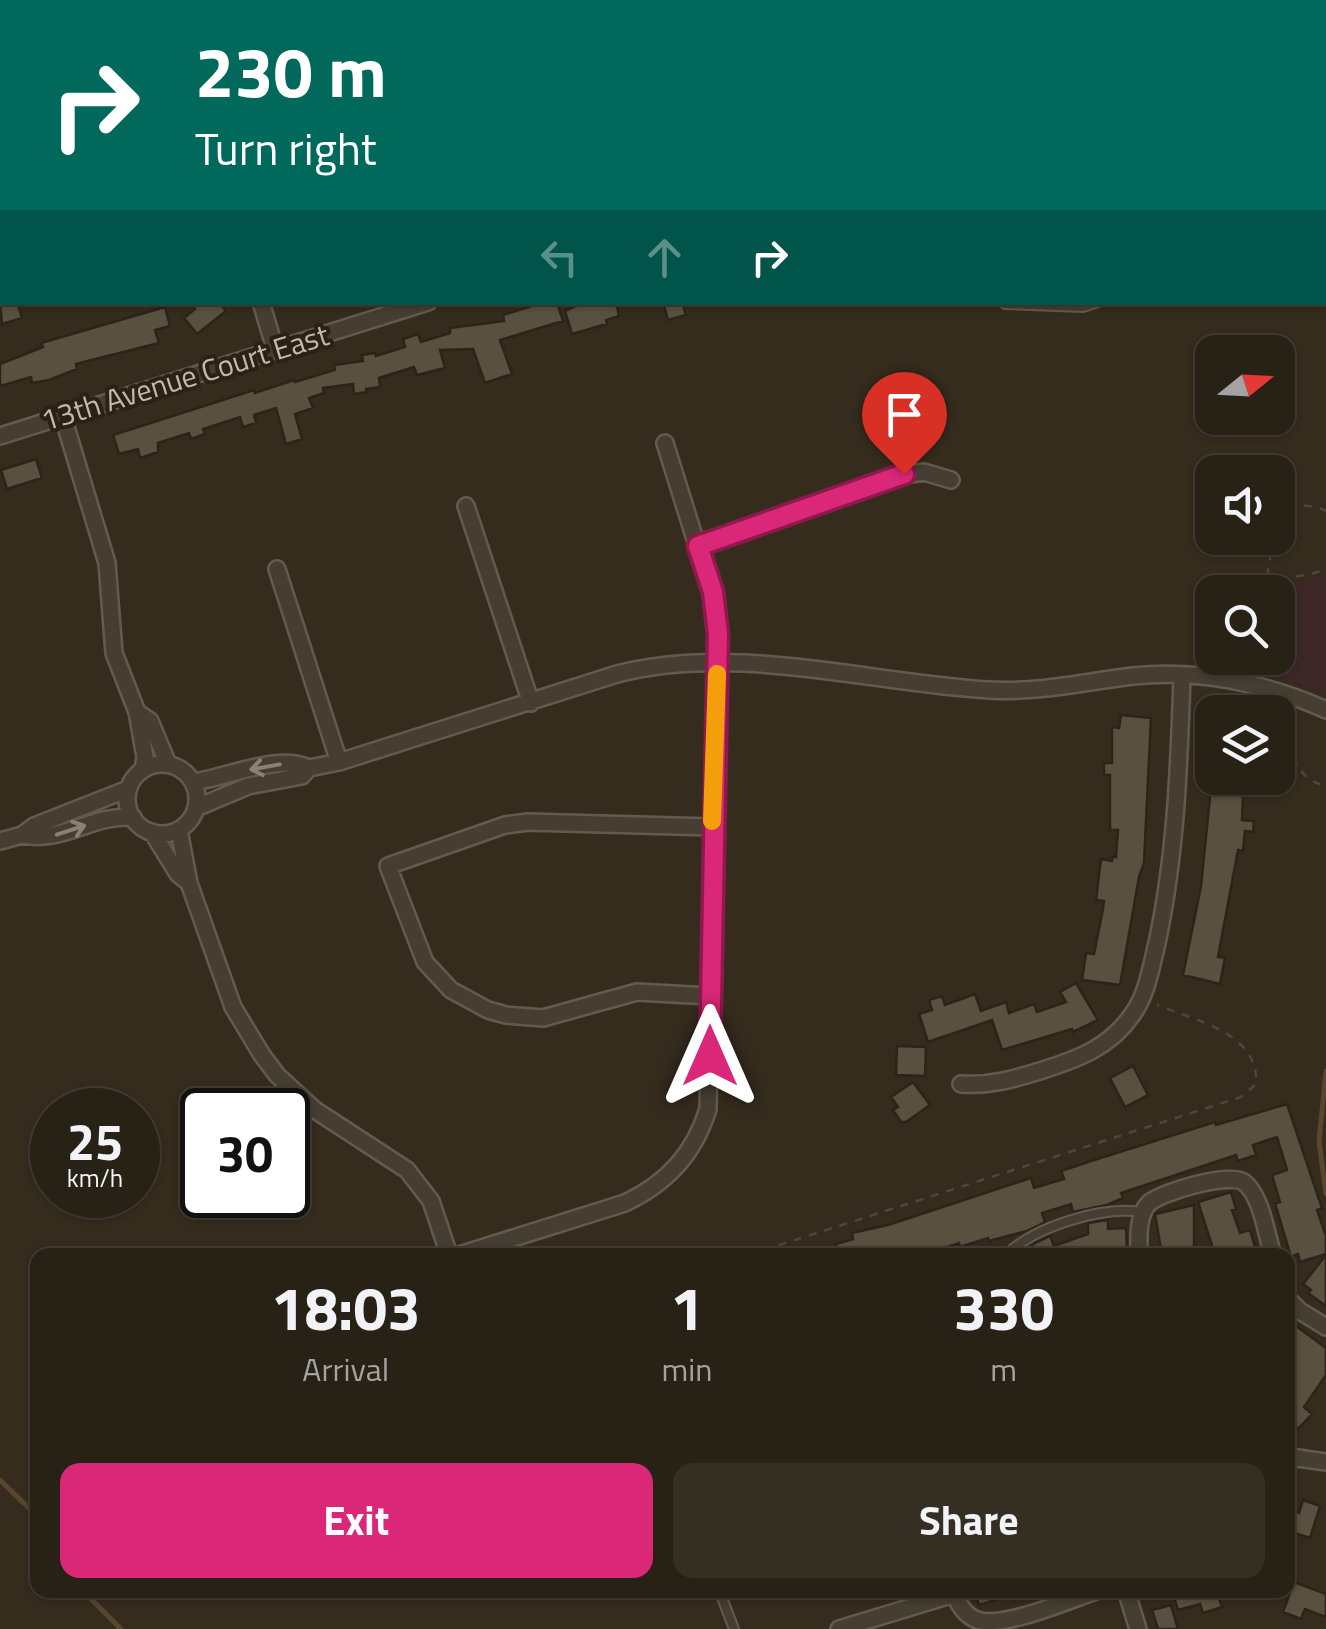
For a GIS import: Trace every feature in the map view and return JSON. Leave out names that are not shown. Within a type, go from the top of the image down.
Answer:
[{"type":"street","points":[[261,305],[276,349]]},
{"type":"street","name":"13th Avenue Court East","points":[[0,436],[418,305]]},
{"type":"street","points":[[0,842],[128,789],[143,769],[144,746],[138,712],[114,653],[108,563],[63,417]]},
{"type":"street","points":[[481,1248],[649,1192],[680,1165],[708,1109],[717,610],[666,443]]},
{"type":"street","points":[[698,546],[904,474],[924,472],[951,480]]},
{"type":"street","points":[[466,506],[531,702]]},
{"type":"street","points":[[276,568],[339,762]]},
{"type":"street","points":[[447,1248],[431,1201],[418,1182],[392,1158],[315,1110],[277,1075],[232,1007],[189,884],[180,830],[196,808],[248,786],[302,776],[309,768],[637,669],[718,663],[1008,691],[1134,676],[1182,677],[1252,684],[1288,695]]},
{"type":"street","points":[[961,1084],[996,1085],[1090,1053],[1118,1031],[1142,998],[1172,864],[1182,677]]},
{"type":"street","points":[[1295,698],[1326,710]]},
{"type":"street","points":[[138,712],[150,721],[168,764]]},
{"type":"street","points":[[193,782],[268,764],[300,763],[309,768]]},
{"type":"street","points":[[143,769],[168,764],[184,770],[193,782],[196,808]]},
{"type":"street","points":[[128,789],[127,801],[133,818],[152,832],[178,874],[189,884]]},
{"type":"street","points":[[22,835],[48,836],[101,818],[133,818]]},
{"type":"street","points":[[709,996],[637,992],[543,1018],[506,1016],[488,1010],[451,990],[425,962],[388,866],[504,825],[528,822],[712,826]]},
{"type":"street","points":[[152,832],[180,830]]},
{"type":"street","points":[[1140,1248],[1144,1210],[1152,1202],[1221,1178],[1240,1180],[1253,1195],[1271,1248]]},
{"type":"street","points":[[1295,1306],[1326,1327]]},
{"type":"street","points":[[1295,1461],[1323,1460],[1326,1441]]},
{"type":"street","points":[[839,1629],[935,1598]]},
{"type":"street","points":[[957,1598],[972,1624],[1001,1621],[1067,1598]]},
{"type":"street","points":[[1128,1598],[1138,1629]]},
{"type":"lane","points":[[1025,305],[1091,305]]},
{"type":"lane","points":[[1013,1248],[1048,1228],[1099,1215],[1144,1210]]},
{"type":"lane","points":[[722,1598],[734,1629]]},
{"type":"path","points":[[1295,507],[1308,505],[1326,511]]},
{"type":"path","points":[[1295,575],[1326,568]]},
{"type":"path","points":[[1295,755],[1300,772],[1309,781],[1326,786]]},
{"type":"path","points":[[770,1248],[1241,1098],[1256,1084],[1255,1065],[1242,1043],[1142,998]]},
{"type":"shaded area","points":[[1326,574],[1326,694],[1270,675],[1295,675],[1295,582]]},
{"type":"building","points":[[0,305],[18,305],[22,318],[2,324]]},
{"type":"building","points":[[192,305],[221,305],[226,311],[197,334],[184,318],[195,309]]},
{"type":"building","points":[[535,305],[558,305],[563,321],[500,340],[512,374],[485,383],[473,349],[440,350],[445,368],[417,375],[414,367],[379,378],[380,387],[366,389],[367,392],[354,394],[353,384],[323,388],[324,393],[309,398],[313,408],[295,414],[302,439],[286,444],[276,408],[254,415],[256,423],[243,427],[240,417],[203,429],[205,434],[191,439],[189,433],[158,443],[158,452],[140,458],[138,449],[119,454],[113,435],[254,390],[255,393],[335,370],[334,365],[363,361],[362,355],[376,356],[405,347],[403,339],[418,334],[421,342],[450,333],[450,328],[504,321],[503,315]]},
{"type":"building","points":[[578,305],[617,305],[619,316],[606,320],[607,324],[572,334],[565,311]]},
{"type":"building","points":[[664,305],[683,305],[686,315],[668,320]]},
{"type":"building","points":[[165,307],[170,326],[155,330],[159,343],[76,364],[77,369],[49,380],[32,383],[31,377],[0,386],[0,364],[43,347],[41,343]]},
{"type":"building","points":[[36,459],[42,478],[7,489],[1,470]]},
{"type":"building","points":[[1121,715],[1151,718],[1144,863],[1120,985],[1082,980],[1086,953],[1094,954],[1102,914],[1104,901],[1096,900],[1101,859],[1112,861],[1116,857],[1118,830],[1110,830],[1110,775],[1104,775],[1104,763],[1112,763],[1112,727],[1119,728]]},
{"type":"building","points":[[1210,795],[1248,795],[1243,796],[1242,820],[1254,821],[1253,832],[1245,831],[1243,851],[1238,850],[1218,957],[1225,958],[1220,984],[1183,975],[1201,886]]},
{"type":"building","points":[[1076,983],[1098,1020],[1073,1032],[1072,1029],[1002,1050],[992,1020],[928,1042],[919,1014],[932,1010],[929,1000],[942,996],[945,1005],[975,994],[981,1011],[1006,1002],[1009,1013],[1034,1004],[1037,1012],[1066,1002],[1060,992]]},
{"type":"building","points":[[897,1046],[926,1047],[925,1076],[896,1075]]},
{"type":"building","points":[[1133,1066],[1148,1095],[1125,1107],[1110,1078]]},
{"type":"building","points":[[913,1082],[930,1105],[901,1122],[891,1097]]},
{"type":"building","points":[[1287,1104],[1322,1208],[1317,1210],[1326,1236],[1326,1254],[1300,1262],[1295,1248],[1288,1248],[1275,1203],[1280,1202],[1272,1175],[1287,1170],[1277,1137],[1253,1145],[1256,1155],[1238,1161],[1236,1155],[1121,1193],[1123,1198],[1107,1205],[1073,1212],[1071,1204],[1042,1213],[1045,1222],[989,1241],[988,1238],[944,1248],[837,1248],[836,1244],[853,1239],[852,1233],[1031,1178],[1034,1188],[1064,1179],[1061,1171],[1215,1122],[1216,1125]]},
{"type":"building","points":[[1231,1192],[1240,1233],[1250,1230],[1256,1248],[1213,1248],[1198,1202]]},
{"type":"building","points":[[1194,1205],[1194,1248],[1161,1248],[1155,1214]]},
{"type":"building","points":[[1108,1220],[1108,1229],[1126,1228],[1127,1248],[1033,1248],[1050,1236],[1054,1246],[1088,1234],[1088,1223]]},
{"type":"building","points":[[1326,1255],[1326,1306],[1308,1293],[1311,1290],[1303,1284]]},
{"type":"building","points":[[1295,1325],[1326,1348],[1326,1375],[1304,1407],[1312,1414],[1298,1429]]},
{"type":"building","points":[[1303,1500],[1320,1506],[1310,1538],[1295,1533],[1295,1512],[1299,1513]]},
{"type":"building","points":[[1295,1582],[1326,1594],[1326,1617],[1305,1609],[1301,1619],[1283,1612],[1288,1598],[1295,1598]]},
{"type":"building","points":[[977,1598],[1002,1598],[979,1605]]},
{"type":"building","points":[[1174,1598],[1219,1598],[1222,1607],[1203,1613],[1200,1604],[1178,1610]]},
{"type":"building","points":[[1171,1605],[1178,1629],[1158,1629],[1152,1610]]},
{"type":"waterway","points":[[1326,1071],[1319,1141],[1326,1194]]},
{"type":"waterway","points":[[0,1480],[30,1509]]},
{"type":"waterway","points":[[90,1598],[121,1629]]},
{"type":"slow traffic","points":[[712,821],[717,674]]},
{"type":"route","points":[[710,1056],[718,634],[713,592],[698,546],[904,474]]}]
